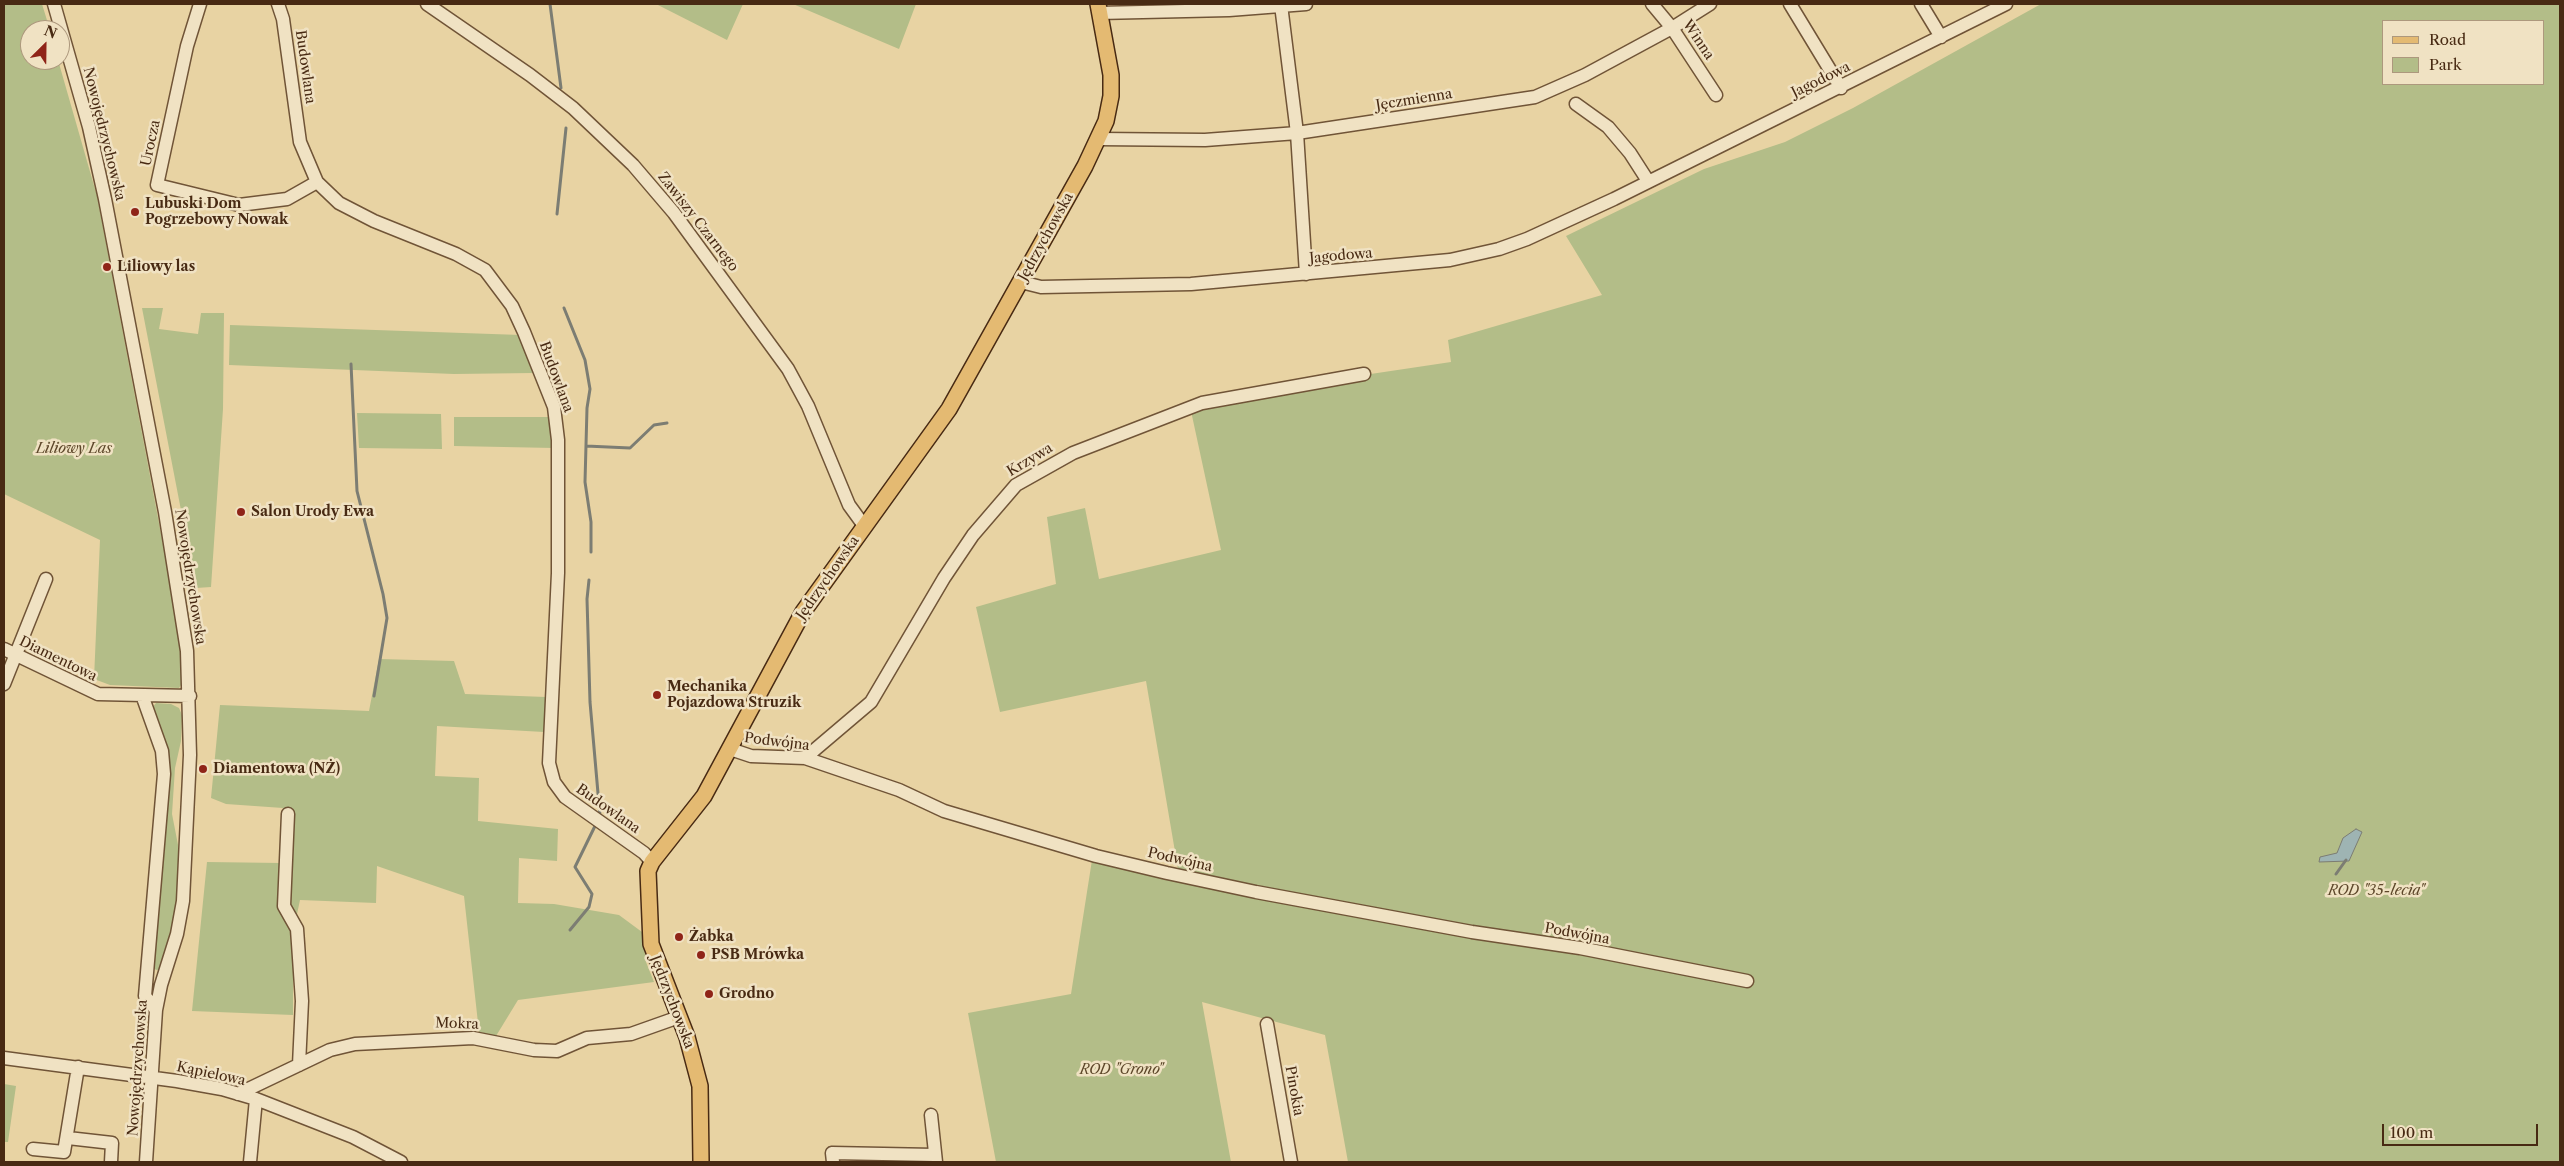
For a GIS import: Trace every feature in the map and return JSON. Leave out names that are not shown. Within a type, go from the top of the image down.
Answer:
[{"type":"main road","name":"Jędrzychowska","points":[[700,1162],[700,1086],[692,1053],[680,1017],[654,958],[651,944],[647,881],[652,862],[698,804],[730,749],[803,612],[938,426],[1021,282],[1098,139],[1110,108],[1112,85],[1099,8]]},
{"type":"street","name":"Nowojędrzychowska","points":[[54,4],[89,126],[110,223],[180,601],[190,696],[189,793],[182,901],[178,928],[161,985],[156,1010],[146,1162]]},
{"type":"street","name":"Urocza","points":[[200,4],[187,46],[157,185],[239,205],[286,199],[316,182]]},
{"type":"street","name":"Budowlana","points":[[278,4],[283,20],[300,142],[316,182],[339,203],[374,221],[456,254],[485,270],[512,306],[554,408],[557,420],[558,573],[549,763],[560,792],[644,853],[652,862]]},
{"type":"street","name":"Zawiszy Czarnego","points":[[427,4],[530,75],[573,108],[633,165],[674,213],[788,370],[811,412],[848,505],[865,527]]},
{"type":"street","points":[[1099,8],[1157,13],[1306,4]]},
{"type":"street","name":"Winna","points":[[1652,4],[1672,28],[1716,95]]},
{"type":"street","name":"Jęczmienna","points":[[1098,139],[1205,140],[1297,133],[1535,97],[1585,75],[1672,28],[1710,4]]},
{"type":"street","points":[[1790,4],[1841,88]]},
{"type":"street","points":[[1921,4],[1941,37]]},
{"type":"street","name":"Jagodowa","points":[[1021,282],[1041,287],[1154,285],[1306,274],[1450,260],[1491,251],[1527,239],[1648,181],[1841,88],[2006,4]]},
{"type":"street","points":[[1281,6],[1297,133],[1306,274]]},
{"type":"street","points":[[1576,104],[1608,127],[1630,153],[1648,181]]},
{"type":"street","name":"Krzywa","points":[[805,758],[871,702],[944,578],[973,535],[1016,485],[1073,453],[1202,403],[1364,374]]},
{"type":"street","points":[[4,684],[10,652],[46,579]]},
{"type":"street","name":"Diamentowa","points":[[10,652],[98,694],[190,696]]},
{"type":"street","points":[[142,696],[162,751],[164,774],[146,996],[156,1010]]},
{"type":"street","name":"Podwójna","points":[[730,749],[751,756],[805,758],[899,790],[952,814],[1052,844],[1158,871],[1290,899],[1747,981]]},
{"type":"street","points":[[288,814],[284,906],[297,929],[302,1001],[298,1065]]},
{"type":"street","name":"Mokra","points":[[238,1094],[334,1049],[354,1044],[473,1038],[534,1050],[557,1051],[587,1038],[631,1034],[680,1017]]},
{"type":"street","name":"Pinokia","points":[[1267,1024],[1291,1162]]},
{"type":"street","name":"Kąpielowa","points":[[4,1058],[152,1079],[194,1083],[238,1094],[353,1137],[401,1162]]},
{"type":"street","points":[[33,1149],[64,1152],[68,1138],[78,1067]]},
{"type":"street","points":[[250,1162],[256,1100]]},
{"type":"street","points":[[833,1162],[832,1153],[935,1159],[931,1115]]},
{"type":"street","points":[[68,1138],[112,1143],[111,1162]]},
{"type":"green space","name":"Liliowy Las","points":[[4,4],[42,4],[47,20],[20,20],[20,70],[61,70],[97,196],[173,597],[183,674],[183,682],[179,688],[110,685],[94,679],[100,540],[4,494]]},
{"type":"green space","points":[[656,4],[743,4],[727,40]]},
{"type":"green space","points":[[793,4],[916,4],[899,49]]},
{"type":"green space","points":[[2041,4],[2560,4],[2560,1162],[1348,1162],[1325,1035],[1202,1002],[1231,1162],[996,1162],[968,1013],[1071,994],[1092,860],[1180,881],[1146,681],[1000,712],[976,607],[1056,584],[1047,517],[1085,508],[1099,579],[1221,550],[1191,411],[1297,385],[1451,362],[1448,340],[1602,295],[1566,236],[1704,169],[1785,142],[1853,108]]},
{"type":"green space","points":[[142,308],[163,308],[159,329],[198,334],[201,313],[224,313],[223,409],[211,587],[196,588]]},
{"type":"green space","points":[[230,325],[521,335],[533,373],[454,374],[229,365]]},
{"type":"green space","points":[[357,413],[441,414],[442,449],[359,448]]},
{"type":"green space","points":[[454,417],[549,417],[554,448],[454,446]]},
{"type":"green space","points":[[379,659],[454,661],[465,694],[546,697],[544,732],[437,726],[435,776],[479,778],[478,821],[558,829],[557,861],[519,858],[518,903],[554,904],[619,915],[642,932],[646,962],[654,982],[518,1000],[496,1036],[479,1032],[464,896],[377,866],[376,903],[300,900],[293,933],[293,1015],[192,1011],[207,862],[281,863],[283,808],[226,804],[211,798],[220,705],[369,711]]},
{"type":"green space","points":[[156,703],[171,704],[179,708],[182,715],[181,741],[175,768],[172,814],[179,850],[177,900],[173,929],[160,971],[154,969],[154,965],[168,748],[152,708]]},
{"type":"green space","points":[[4,1084],[16,1086],[8,1142],[4,1142]]},
{"type":"water","points":[[2356,829],[2362,832],[2349,861],[2319,862],[2320,857],[2337,853],[2343,838]]},
{"type":"waterway","points":[[550,4],[561,88]]},
{"type":"waterway","points":[[557,214],[566,128]]},
{"type":"waterway","points":[[564,308],[585,360],[590,389],[587,408],[585,482],[591,522],[591,552]]},
{"type":"waterway","points":[[351,364],[357,491],[383,594],[387,618],[374,696]]},
{"type":"waterway","points":[[586,446],[630,448],[654,425],[667,423]]},
{"type":"waterway","points":[[589,580],[587,599],[590,702],[600,816]]},
{"type":"waterway","points":[[570,930],[589,907],[592,894],[575,867],[596,824]]},
{"type":"waterway","points":[[2336,874],[2346,860]]},
{"type":"place","name":"Lubuski Dom Pogrzebowy Nowak","points":[[135,212]]},
{"type":"place","name":"Liliowy las","points":[[107,267]]},
{"type":"place","name":"Salon Urody Ewa","points":[[241,512]]},
{"type":"place","name":"Mechanika Pojazdowa Struzik","points":[[657,695]]},
{"type":"place","name":"Diamentowa (NŻ)","points":[[203,769]]},
{"type":"place","name":"Żabka","points":[[679,937]]},
{"type":"place","name":"PSB Mrówka","points":[[701,955]]},
{"type":"place","name":"Grodno","points":[[709,994]]},
{"type":"park label","name":"ROD \"35-lecia\"","points":[[2376,891]]},
{"type":"park label","name":"ROD \"Grono\"","points":[[1121,1070]]}]
